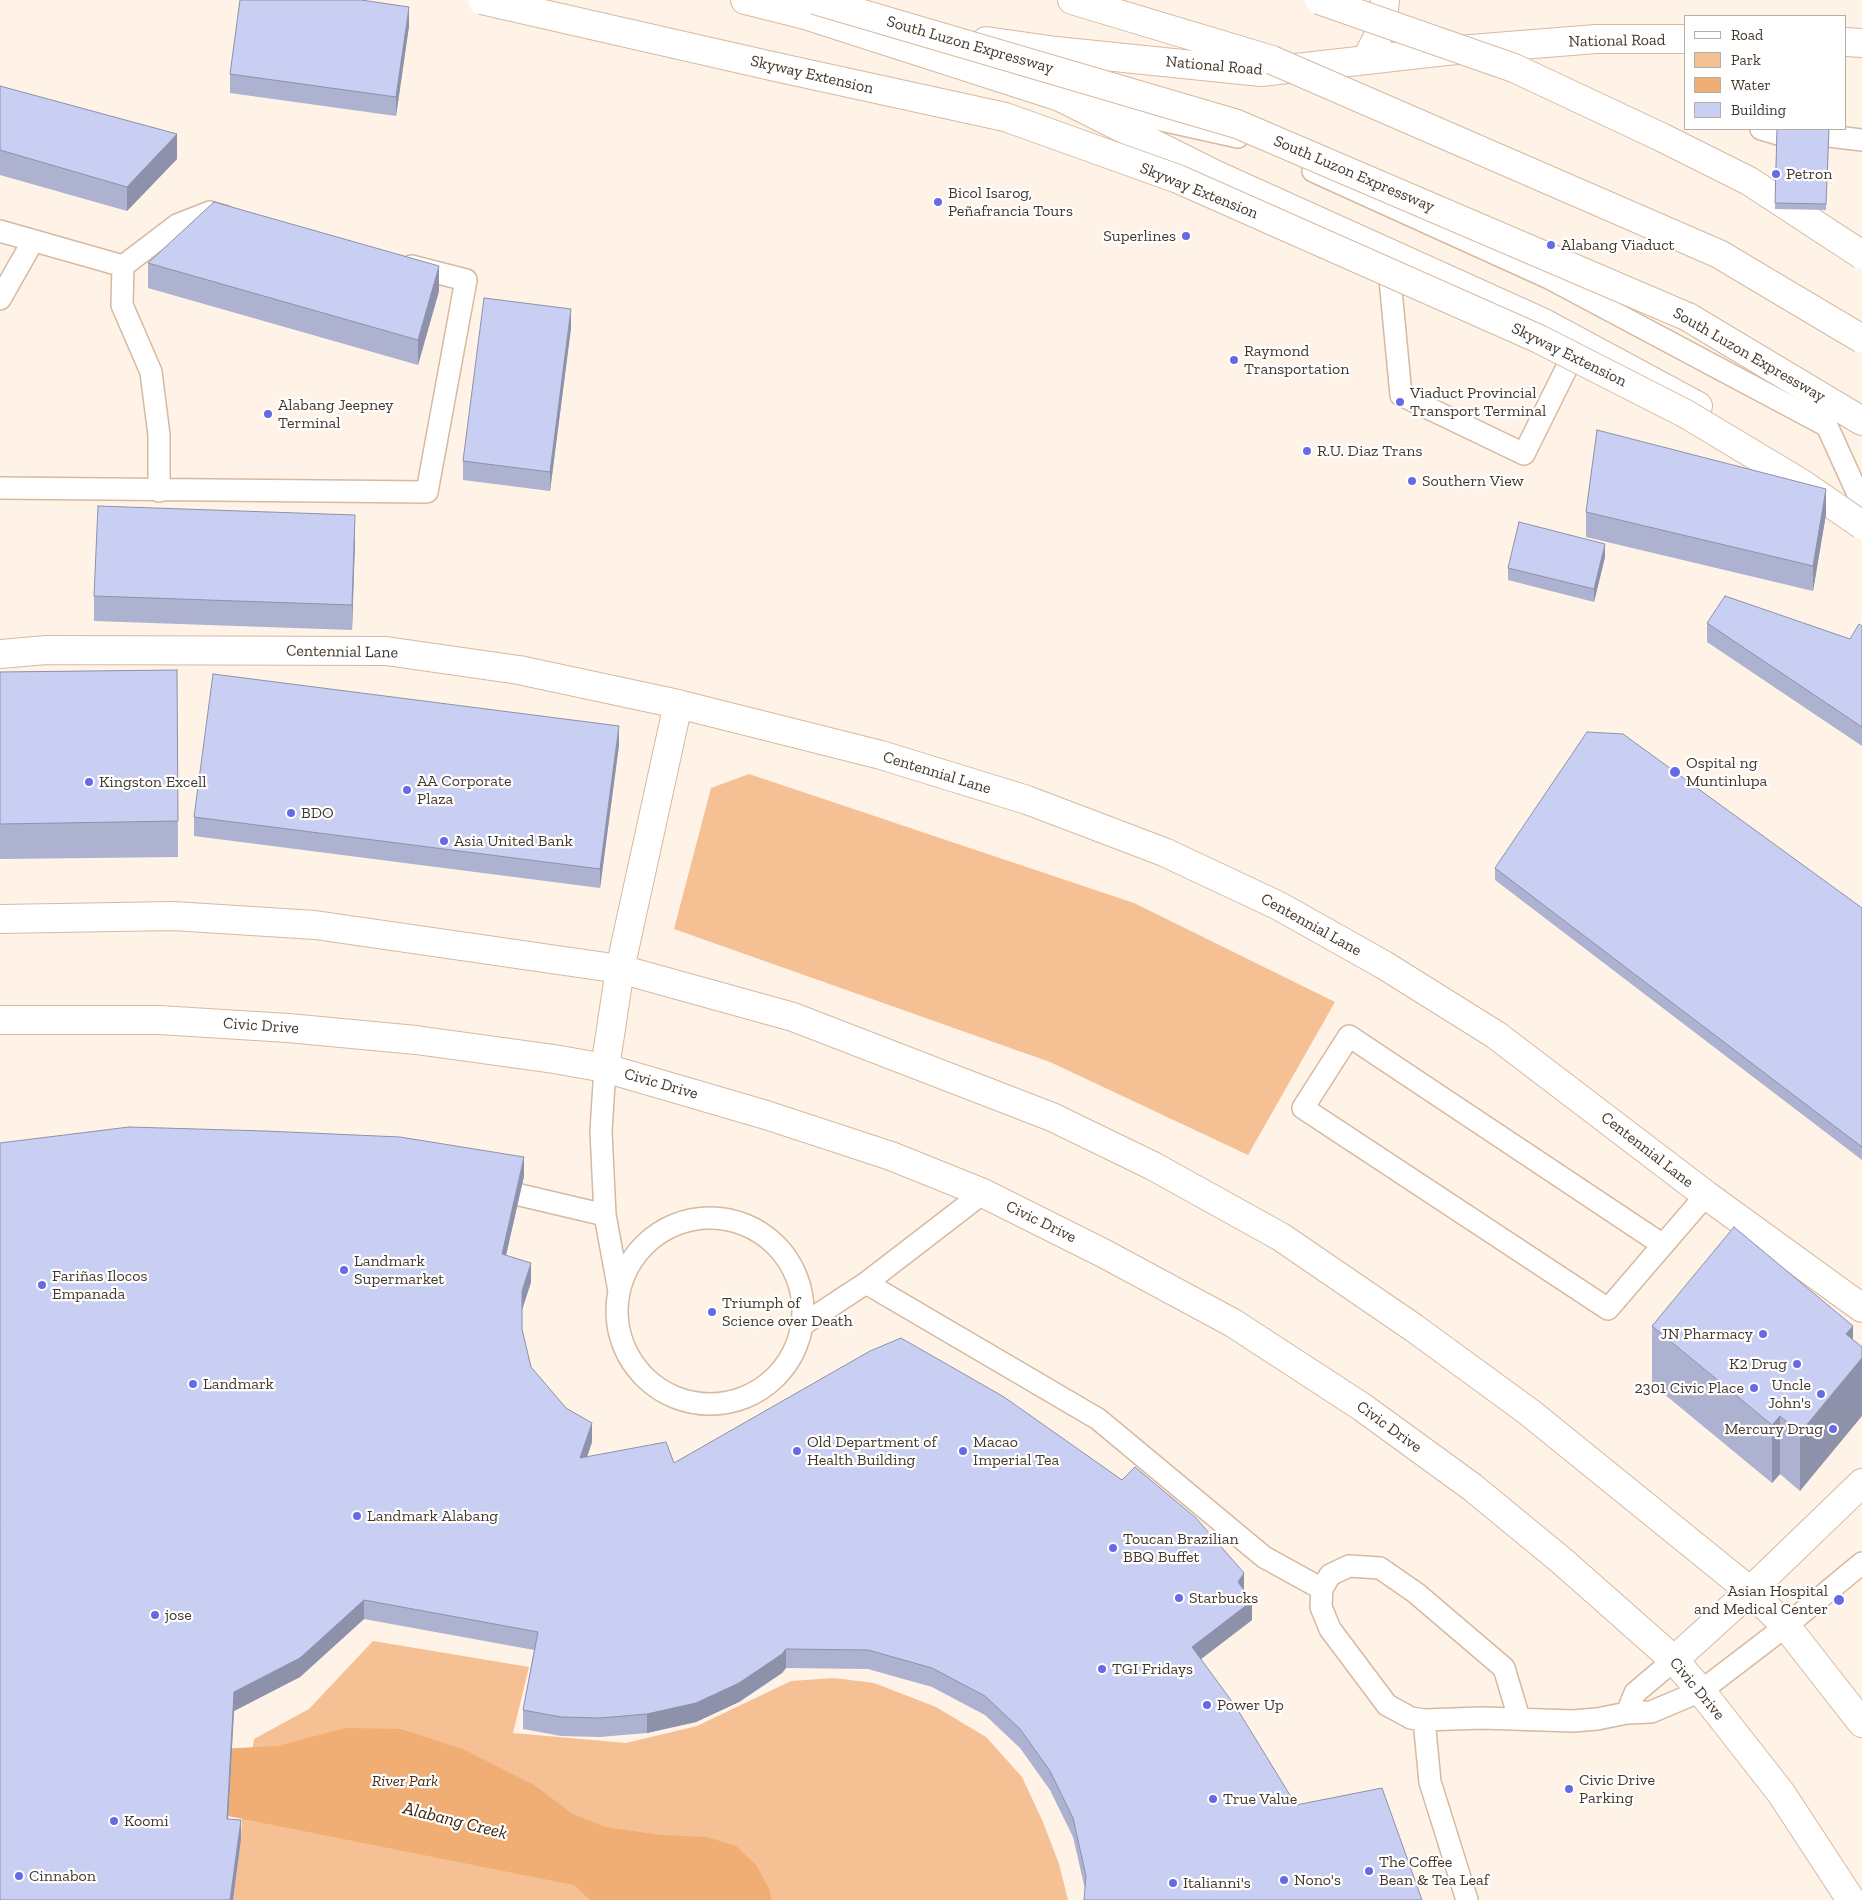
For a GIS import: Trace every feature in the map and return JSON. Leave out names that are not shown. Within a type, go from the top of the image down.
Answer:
[{"type":"main road","name":"Skyway Extension","points":[[482,0],[1005,117],[1178,179],[1539,339],[1686,414],[1801,483],[1862,524]]},
{"type":"main road","name":"National Road","points":[[746,0],[810,8],[1056,51],[1261,72],[1446,51],[1596,39],[1684,39]]},
{"type":"main road","points":[[1072,0],[1272,60],[1718,254],[1862,339]]},
{"type":"main road","points":[[1319,0],[1514,68],[1661,136],[1749,181],[1862,254]]},
{"type":"main road","points":[[1366,60],[1382,29],[1386,0]]},
{"type":"main road","points":[[810,8],[1060,98],[1214,174],[1544,323],[1694,403],[1862,509]]},
{"type":"main road","name":"South Luzon Expressway","points":[[810,8],[1237,124],[1688,317],[1862,421]]},
{"type":"main road","points":[[1847,42],[1862,43]]},
{"type":"main road","name":"Centennial Lane","points":[[0,654],[46,650],[386,651],[519,670],[678,704],[881,755],[1027,800],[1164,852],[1279,906],[1384,965],[1496,1035],[1706,1195],[1862,1308]]},
{"type":"main road","points":[[605,1068],[620,969],[678,704]]},
{"type":"main road","points":[[0,919],[173,916],[315,925],[620,969],[793,1018],[1052,1116],[1154,1166],[1282,1237],[1414,1328],[1529,1412],[1750,1591],[1786,1626],[1862,1723]]},
{"type":"main road","name":"Civic Drive","points":[[0,1020],[159,1020],[288,1028],[416,1040],[554,1059],[605,1068],[766,1115],[891,1156],[983,1193],[1104,1252],[1233,1323],[1362,1407],[1472,1487],[1562,1561],[1674,1660],[1701,1691],[1781,1793],[1851,1900]]},
{"type":"main road","points":[[1674,1660],[1750,1591],[1862,1483]]},
{"type":"lane","points":[[1060,98],[1239,137],[1549,278],[1827,426],[1862,503]]},
{"type":"lane","points":[[1829,136],[1862,140]]},
{"type":"lane","points":[[123,266],[177,225],[210,212],[246,222]]},
{"type":"lane","points":[[0,231],[123,266]]},
{"type":"lane","points":[[0,299],[33,240]]},
{"type":"lane","points":[[1388,252],[1401,395],[1524,454],[1580,342]]},
{"type":"lane","points":[[0,488],[159,491],[427,492],[466,280],[392,261]]},
{"type":"lane","points":[[123,266],[122,305],[151,372],[159,435],[159,491]]},
{"type":"lane","points":[[1663,1245],[1349,1036],[1303,1108],[1608,1309],[1706,1195]]},
{"type":"lane","points":[[605,1068],[601,1130],[605,1215],[619,1291],[617,1321],[625,1349],[641,1374],[664,1392],[692,1403],[721,1404],[750,1396],[774,1379],[792,1356],[802,1325],[802,1293],[791,1263],[770,1238],[742,1222],[711,1217],[680,1222],[652,1237],[631,1261],[619,1291]]},
{"type":"lane","points":[[802,1325],[866,1283],[983,1193]]},
{"type":"lane","points":[[520,1195],[605,1215]]},
{"type":"lane","points":[[866,1283],[1098,1419],[1264,1557],[1322,1589]]},
{"type":"lane","points":[[1519,1718],[1504,1668],[1416,1593],[1380,1568],[1349,1566],[1330,1575],[1322,1589],[1321,1607],[1330,1629],[1387,1705],[1410,1718],[1424,1720],[1519,1718],[1573,1721],[1597,1719],[1627,1713],[1651,1712],[1701,1691],[1786,1626],[1862,1563]]},
{"type":"lane","points":[[1627,1713],[1635,1693],[1674,1660]]},
{"type":"lane","points":[[1424,1720],[1430,1782],[1467,1900]]},
{"type":"green space","points":[[749,774],[1134,903],[1335,1002],[1248,1155],[1050,1062],[674,929],[711,788]]},
{"type":"green space","name":"River Park","points":[[373,1641],[529,1667],[513,1733],[626,1743],[697,1726],[791,1681],[834,1678],[874,1683],[936,1707],[986,1737],[1022,1777],[1043,1822],[1059,1864],[1068,1900],[233,1900],[242,1818],[254,1739],[309,1709]]},
{"type":"water","name":"Alabang Creek","points":[[346,1728],[401,1729],[465,1750],[534,1785],[573,1814],[605,1827],[661,1835],[707,1837],[736,1846],[757,1866],[770,1891],[771,1900],[590,1900],[574,1885],[213,1813],[219,1749],[277,1746]]},
{"type":"building","points":[[240,0],[361,0],[409,7],[396,97],[230,74]]},
{"type":"building","points":[[0,86],[177,134],[127,187],[0,150]]},
{"type":"building","points":[[1777,130],[1829,130],[1826,204],[1775,203]]},
{"type":"building","points":[[214,202],[439,266],[418,340],[148,263]]},
{"type":"building","points":[[484,298],[571,309],[550,472],[463,461]]},
{"type":"building","points":[[1597,430],[1826,489],[1813,566],[1586,512]]},
{"type":"building","points":[[98,506],[355,515],[352,605],[94,596]]},
{"type":"building","points":[[1519,522],[1605,544],[1594,589],[1508,568]]},
{"type":"building","points":[[1725,596],[1850,639],[1859,624],[1862,626],[1862,727],[1707,623]]},
{"type":"building","name":"Kingston Excell","points":[[177,670],[178,821],[0,824],[0,672]]},
{"type":"building","name":"AA Corporate Plaza","points":[[213,674],[619,726],[600,869],[194,817]]},
{"type":"building","points":[[1587,732],[1623,734],[1862,908],[1862,1147],[1495,868]]},
{"type":"building","name":"Landmark Alabang","points":[[129,1127],[400,1137],[524,1157],[502,1254],[531,1263],[522,1291],[522,1329],[531,1367],[566,1408],[592,1423],[580,1458],[666,1442],[674,1463],[870,1351],[901,1338],[1004,1397],[1122,1480],[1135,1467],[1196,1518],[1244,1573],[1238,1582],[1252,1601],[1192,1647],[1236,1707],[1296,1805],[1382,1788],[1422,1900],[1084,1900],[1086,1876],[1073,1818],[1050,1771],[1020,1729],[985,1696],[932,1668],[868,1650],[786,1649],[782,1654],[739,1683],[696,1703],[647,1714],[600,1718],[561,1717],[523,1710],[538,1632],[364,1600],[300,1658],[234,1692],[227,1819],[241,1820],[230,1900],[0,1900],[0,1143]]},
{"type":"building","points":[[1734,1227],[1853,1326],[1846,1334],[1862,1347],[1862,1358],[1800,1433],[1780,1416],[1772,1425],[1652,1326]]},
{"type":"place","name":"Petron","points":[[1776,174]]},
{"type":"place","name":"Bicol Isarog, Peñafrancia Tours","points":[[938,202]]},
{"type":"place","name":"Superlines","points":[[1186,236]]},
{"type":"place","name":"Alabang Viaduct","points":[[1551,245]]},
{"type":"place","name":"Raymond Transportation","points":[[1234,360]]},
{"type":"place","name":"Viaduct Provincial Transport Terminal","points":[[1400,402]]},
{"type":"place","name":"Alabang Jeepney Terminal","points":[[268,414]]},
{"type":"place","name":"R.U. Diaz Trans","points":[[1307,451]]},
{"type":"place","name":"Southern View","points":[[1412,481]]},
{"type":"place","name":"Ospital ng Muntinlupa","points":[[1675,772]]},
{"type":"place","name":"Kingston Excell","points":[[89,782]]},
{"type":"place","name":"AA Corporate Plaza","points":[[407,790]]},
{"type":"place","name":"BDO","points":[[291,813]]},
{"type":"place","name":"Asia United Bank","points":[[444,841]]},
{"type":"place","name":"Landmark Supermarket","points":[[344,1270]]},
{"type":"place","name":"Fariñas Ilocos Empanada","points":[[42,1285]]},
{"type":"place","name":"Triumph of Science over Death","points":[[712,1312]]},
{"type":"place","name":"JN Pharmacy","points":[[1763,1334]]},
{"type":"place","name":"K2 Drug","points":[[1797,1364]]},
{"type":"place","name":"Landmark","points":[[193,1384]]},
{"type":"place","name":"2301 Civic Place","points":[[1754,1388]]},
{"type":"place","name":"Uncle John's","points":[[1821,1394]]},
{"type":"place","name":"Mercury Drug","points":[[1833,1429]]},
{"type":"place","name":"Old Department of Health Building","points":[[797,1451]]},
{"type":"place","name":"Macao Imperial Tea","points":[[963,1451]]},
{"type":"place","name":"Landmark Alabang","points":[[357,1516]]},
{"type":"place","name":"Toucan Brazilian BBQ Buffet","points":[[1113,1548]]},
{"type":"place","name":"Starbucks","points":[[1179,1598]]},
{"type":"place","name":"Asian Hospital and Medical Center","points":[[1839,1600]]},
{"type":"place","name":"jose","points":[[155,1615]]},
{"type":"place","name":"TGI Fridays","points":[[1102,1669]]},
{"type":"place","name":"Power Up","points":[[1207,1705]]},
{"type":"place","name":"Civic Drive Parking","points":[[1569,1789]]},
{"type":"place","name":"True Value","points":[[1213,1799]]},
{"type":"place","name":"Koomi","points":[[114,1821]]},
{"type":"place","name":"The Coffee Bean & Tea Leaf","points":[[1369,1871]]},
{"type":"place","name":"Cinnabon","points":[[19,1876]]},
{"type":"place","name":"Nono's","points":[[1284,1880]]},
{"type":"place","name":"Italianni's","points":[[1173,1883]]}]
